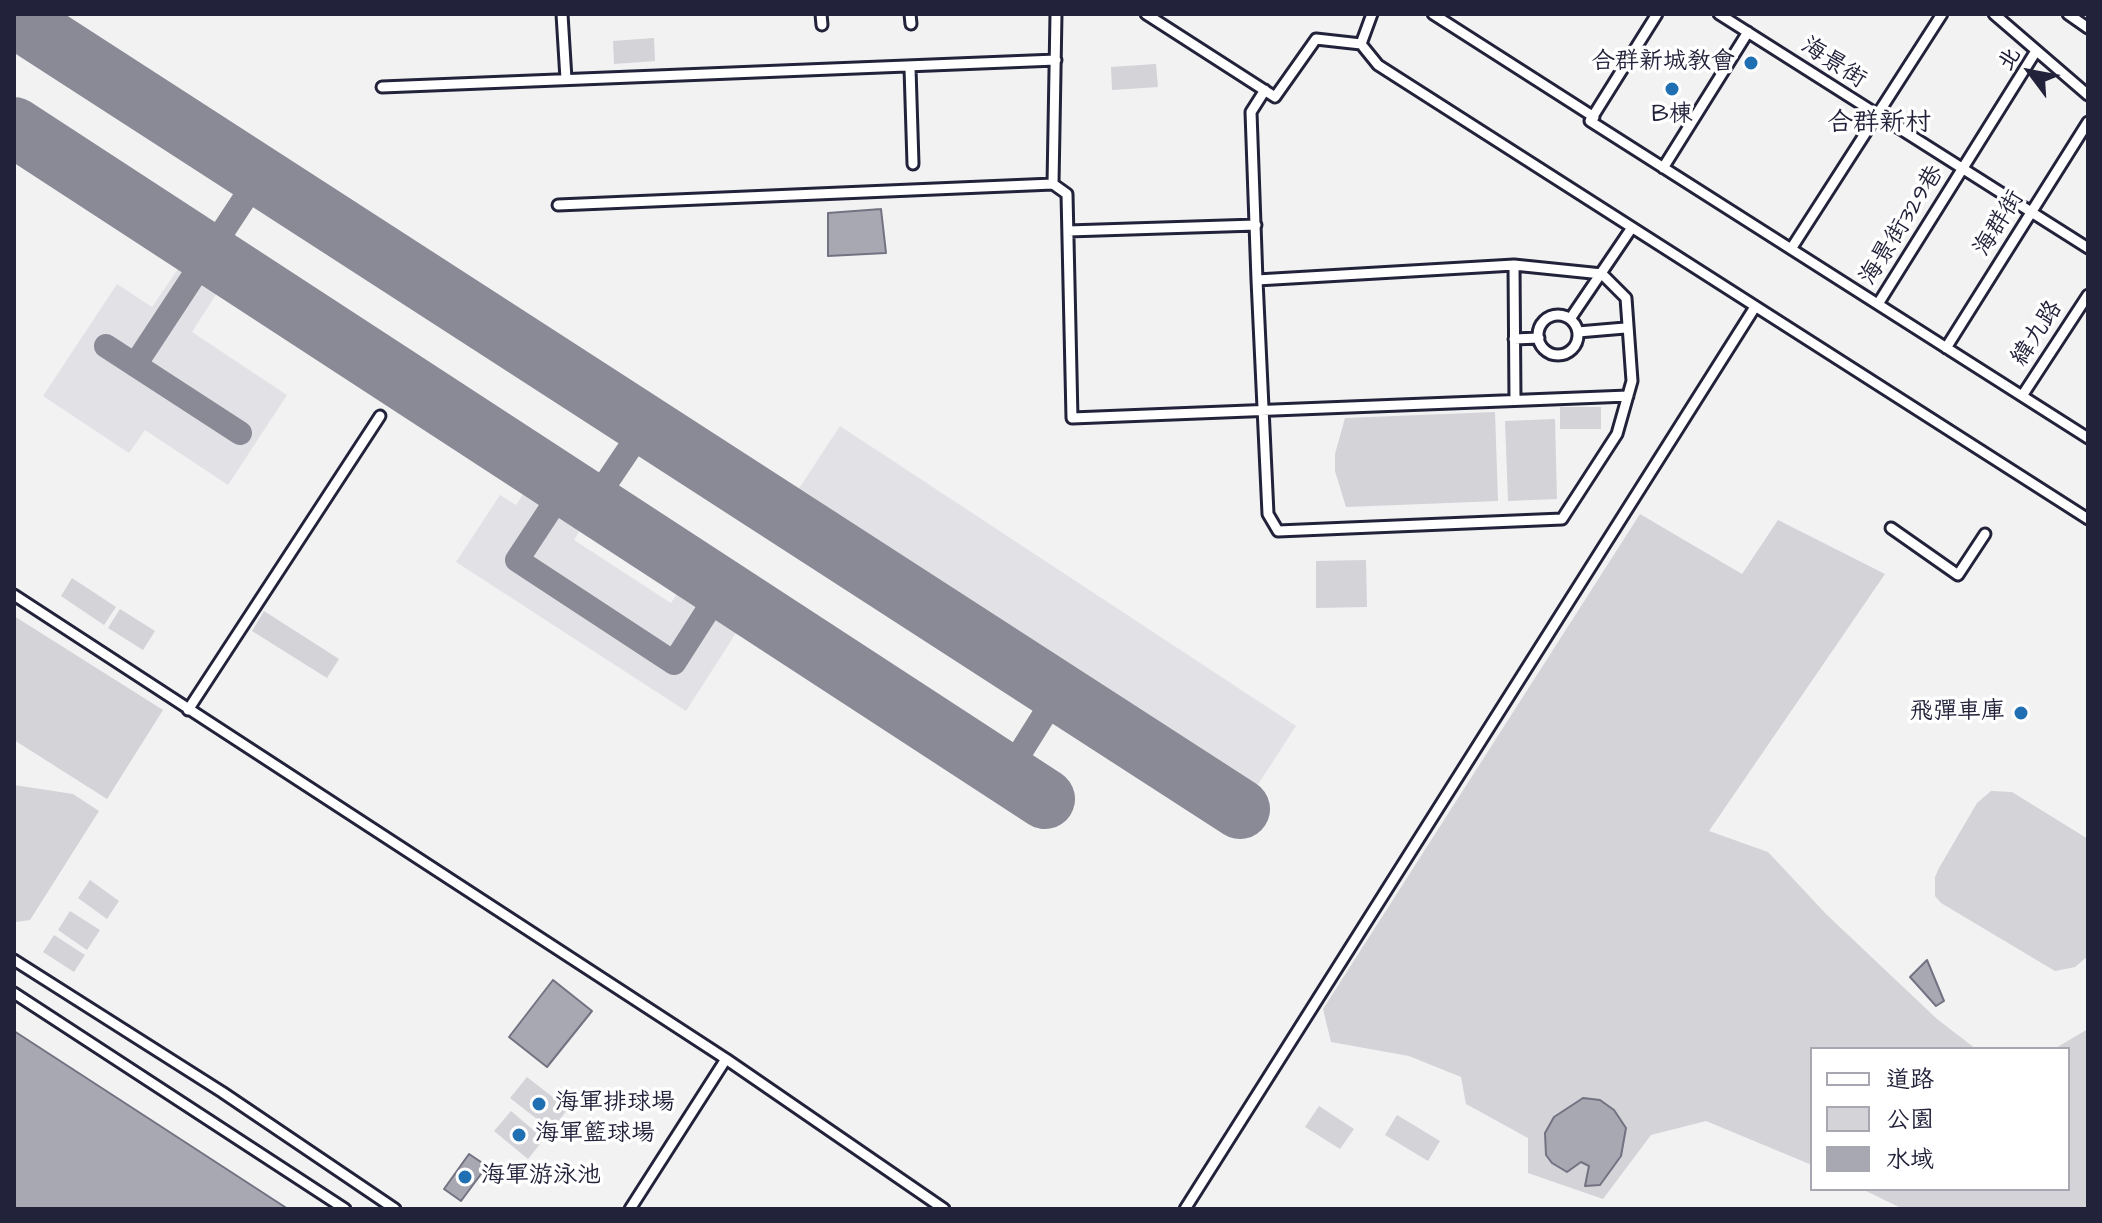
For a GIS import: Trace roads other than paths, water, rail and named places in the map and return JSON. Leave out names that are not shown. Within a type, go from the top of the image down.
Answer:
[{"type":"street","points":[[562,14],[566,79]]},
{"type":"street","points":[[1053,184],[1056,14]]},
{"type":"street","points":[[1146,14],[1275,97],[1316,39],[1361,44],[1378,65],[2088,519]]},
{"type":"street","points":[[1361,44],[1372,14]]},
{"type":"street","points":[[1433,14],[1663,168],[2088,438]]},
{"type":"street","points":[[1592,119],[1657,14]]},
{"type":"street","name":"海景街","points":[[1719,14],[2088,248]]},
{"type":"street","points":[[1791,249],[1942,14]]},
{"type":"street","points":[[1994,14],[2088,95]]},
{"type":"street","points":[[2068,14],[2088,28]]},
{"type":"street","points":[[1663,168],[1748,32]]},
{"type":"street","name":"海景街329巷","points":[[1878,304],[2036,51]]},
{"type":"street","points":[[382,87],[1056,60]]},
{"type":"street","points":[[910,68],[913,164]]},
{"type":"street","points":[[1257,280],[1514,265],[1602,274],[1626,298],[1625,328],[1632,381],[1617,434],[1562,519],[1278,531],[1268,514],[1265,410],[1257,280],[1251,112],[1265,90]]},
{"type":"street","name":"海群街","points":[[1946,348],[2088,122]]},
{"type":"street","points":[[558,205],[1053,184],[1067,194],[1072,418],[1628,396]]},
{"type":"street","points":[[1068,231],[1256,225]]},
{"type":"street","points":[[1570,319],[1631,229]]},
{"type":"street","points":[[1514,265],[1515,400]]},
{"type":"street","name":"緯九路","points":[[2022,396],[2088,295]]},
{"type":"street","points":[[1185,1209],[1755,307]]},
{"type":"street","points":[[1570,319],[1551,317],[1541,325],[1539,338],[1549,353],[1561,355],[1572,349],[1578,332]]},
{"type":"street","points":[[1570,319],[1578,332]]},
{"type":"street","points":[[1578,332],[1625,328]]},
{"type":"street","points":[[1514,339],[1539,338]]},
{"type":"street","points":[[188,710],[380,416]]},
{"type":"street","points":[[1891,528],[1958,575],[1985,534]]},
{"type":"street","points":[[14,595],[726,1059],[944,1209]]},
{"type":"street","points":[[14,960],[222,1092],[395,1209]]},
{"type":"street","points":[[14,993],[345,1209]]},
{"type":"street","points":[[630,1209],[726,1059]]},
{"type":"water","points":[[881,209],[886,253],[828,256],[828,213]]},
{"type":"water","points":[[1927,960],[1944,1001],[1936,1006],[1910,977]]},
{"type":"water","points":[[553,980],[592,1011],[547,1067],[509,1037]]},
{"type":"water","points":[[14,1031],[288,1209],[14,1209]]},
{"type":"water","points":[[1583,1098],[1600,1100],[1614,1110],[1626,1128],[1621,1156],[1600,1185],[1585,1186],[1589,1166],[1581,1162],[1567,1172],[1552,1163],[1546,1155],[1545,1133],[1554,1117]]},
{"type":"water","name":"海軍游泳池","points":[[469,1154],[487,1166],[461,1201],[444,1189]]},
{"type":"place","name":"合群新城教會","points":[[1751,63]]},
{"type":"place","name":"B棟","points":[[1672,89]]},
{"type":"place","name":"飛彈車庫","points":[[2021,713]]},
{"type":"place","name":"海軍排球場","points":[[539,1104]]},
{"type":"place","name":"海軍籃球場","points":[[519,1135]]},
{"type":"place","name":"海軍游泳池","points":[[465,1177]]},
{"type":"district","name":"合群新村","points":[[1879,125]]}]
